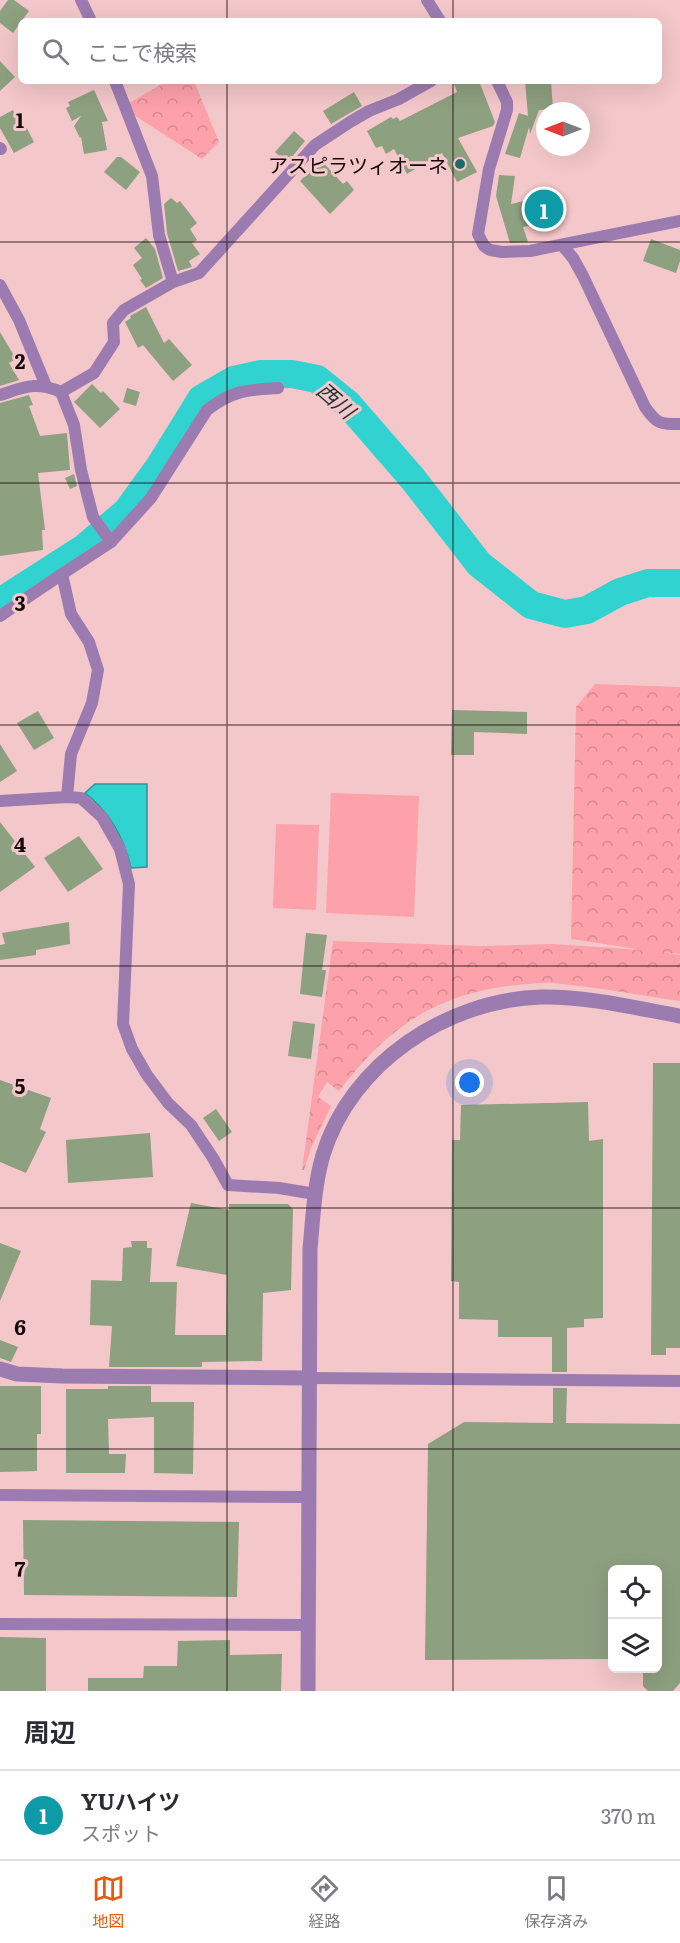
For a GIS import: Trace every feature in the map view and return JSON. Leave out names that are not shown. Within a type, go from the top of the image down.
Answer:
[{"type":"street","points":[[81,0],[90,18]]},
{"type":"street","points":[[427,0],[438,18]]},
{"type":"street","points":[[116,84],[152,176],[159,235],[173,282]]},
{"type":"street","points":[[61,392],[94,373],[114,342],[113,323],[124,310],[173,282],[199,273],[315,146],[369,111],[399,99],[426,84]]},
{"type":"street","points":[[498,84],[507,102],[507,110],[489,169],[478,234],[484,246],[490,250],[502,252],[530,251],[680,221]]},
{"type":"street","points":[[562,244],[583,276],[645,407],[654,420],[662,424],[680,424]]},
{"type":"street","points":[[0,285],[19,320],[46,386]]},
{"type":"street","points":[[0,395],[32,386],[46,386],[61,392],[74,425],[81,471],[93,517],[111,542]]},
{"type":"street","points":[[0,616],[111,542],[151,498],[207,410],[220,400],[243,390],[278,388]]},
{"type":"street","points":[[62,574],[71,614],[89,642],[98,670],[92,703],[71,754],[67,797]]},
{"type":"street","points":[[0,801],[81,798],[102,816],[120,849],[129,884],[123,1024],[132,1049],[147,1076],[168,1103],[191,1125],[228,1185],[279,1188],[315,1194]]},
{"type":"street","points":[[308,1691],[310,1250],[315,1194],[324,1154],[334,1129],[348,1104],[383,1061],[436,1024],[487,1005],[515,999],[541,997],[575,999],[680,1016]]},
{"type":"street","points":[[0,1369],[17,1374],[62,1376],[680,1381]]},
{"type":"street","points":[[0,1495],[309,1497]]},
{"type":"street","points":[[0,1624],[307,1625]]},
{"type":"green space","points":[[162,84],[195,84],[219,142],[202,159],[134,115],[129,103]]},
{"type":"green space","points":[[595,684],[680,687],[680,954],[662,952],[680,955],[680,1001],[542,983],[481,991],[433,1008],[392,1034],[356,1070],[339,1091],[327,1082],[318,1097],[331,1106],[311,1148],[304,1170],[302,1170],[333,941],[481,946],[553,944],[643,950],[571,939],[576,707]]},
{"type":"green space","points":[[331,793],[419,796],[414,917],[326,913]]},
{"type":"green space","points":[[276,824],[319,825],[316,910],[273,908]]},
{"type":"water","points":[[95,784],[147,784],[147,867],[131,868],[115,826],[94,800],[85,793]]},
{"type":"building","points":[[8,0],[14,0],[29,11],[24,18],[18,18],[18,26],[13,33],[0,23],[0,11]]},
{"type":"building","points":[[0,61],[15,77],[0,91]]},
{"type":"building","points":[[454,84],[480,84],[495,122],[493,126],[458,138],[477,172],[457,182],[442,153],[407,174],[394,149],[386,154],[382,146],[376,148],[367,131],[391,117],[393,119],[397,117],[400,121],[457,92]]},
{"type":"building","points":[[525,84],[551,84],[552,102],[536,102],[536,118],[530,134],[529,127],[520,158],[505,154],[519,113],[528,116]]},
{"type":"building","points":[[94,90],[108,121],[102,122],[107,150],[84,154],[81,137],[74,126],[81,116],[72,121],[66,108],[70,106],[68,102]]},
{"type":"building","points":[[354,92],[362,106],[331,124],[323,111]]},
{"type":"building","points":[[13,110],[16,117],[20,115],[34,142],[14,153],[0,128],[0,117]]},
{"type":"building","points":[[294,131],[305,141],[287,163],[275,152]]},
{"type":"building","points":[[117,157],[121,157],[140,172],[126,190],[104,172]]},
{"type":"building","points":[[321,160],[343,184],[347,181],[354,190],[330,214],[300,181]]},
{"type":"building","points":[[499,175],[515,176],[511,204],[559,193],[564,219],[523,227],[528,242],[510,243],[496,196]]},
{"type":"building","points":[[171,198],[177,203],[180,201],[197,223],[190,229],[197,240],[192,243],[200,254],[189,261],[192,267],[178,271],[167,233],[164,204]]},
{"type":"building","points":[[146,238],[155,249],[163,278],[146,288],[133,265],[142,258],[134,248]]},
{"type":"building","points":[[651,239],[680,250],[680,261],[676,273],[643,261]]},
{"type":"building","points":[[146,307],[164,343],[169,339],[192,365],[173,381],[143,345],[138,348],[125,322],[131,318],[130,316]]},
{"type":"building","points":[[0,332],[16,359],[9,363],[19,380],[0,386]]},
{"type":"building","points":[[92,384],[101,393],[103,391],[120,409],[100,428],[74,402]]},
{"type":"building","points":[[127,388],[140,392],[136,406],[123,402]]},
{"type":"building","points":[[29,395],[33,405],[29,406],[40,436],[67,433],[70,470],[38,473],[45,530],[42,530],[43,550],[0,556],[0,403]]},
{"type":"building","points":[[74,474],[77,486],[70,489],[65,478]]},
{"type":"building","points":[[452,710],[527,712],[527,734],[474,732],[474,755],[451,755]]},
{"type":"building","points":[[38,711],[54,738],[34,750],[17,723]]},
{"type":"building","points":[[0,744],[17,771],[0,782]]},
{"type":"building","points":[[0,822],[35,867],[0,892]]},
{"type":"building","points":[[79,836],[103,869],[68,892],[44,858]]},
{"type":"building","points":[[69,922],[70,944],[36,950],[36,955],[0,960],[0,945],[5,944],[2,933]]},
{"type":"building","points":[[306,933],[327,935],[322,970],[326,970],[322,997],[300,994]]},
{"type":"building","points":[[293,1021],[315,1024],[311,1059],[288,1056]]},
{"type":"building","points":[[653,1063],[680,1063],[680,1348],[666,1348],[666,1355],[651,1355]]},
{"type":"building","points":[[0,1080],[51,1098],[40,1129],[46,1132],[26,1173],[0,1162]]},
{"type":"building","points":[[588,1102],[589,1141],[603,1139],[603,1318],[584,1319],[584,1327],[567,1328],[567,1372],[552,1372],[552,1337],[498,1337],[498,1320],[459,1319],[459,1282],[451,1281],[452,1140],[460,1140],[461,1105]]},
{"type":"building","points":[[216,1109],[232,1132],[219,1141],[203,1118]]},
{"type":"building","points":[[150,1133],[153,1177],[68,1183],[66,1140]]},
{"type":"building","points":[[191,1203],[229,1210],[229,1204],[288,1204],[293,1209],[291,1290],[263,1293],[262,1361],[202,1362],[202,1367],[109,1367],[112,1326],[90,1325],[91,1280],[122,1281],[123,1248],[132,1247],[131,1241],[147,1241],[147,1248],[152,1248],[150,1282],[177,1282],[175,1335],[226,1335],[227,1275],[176,1266]]},
{"type":"building","points":[[0,1243],[21,1251],[0,1301]]},
{"type":"building","points":[[0,1340],[18,1347],[11,1362],[0,1358]]},
{"type":"building","points":[[0,1386],[41,1386],[41,1434],[37,1434],[37,1471],[0,1472]]},
{"type":"building","points":[[108,1386],[151,1386],[151,1402],[194,1402],[193,1474],[154,1473],[154,1417],[108,1419],[109,1454],[126,1454],[125,1473],[66,1473],[66,1389],[108,1389]]},
{"type":"building","points":[[553,1388],[567,1388],[566,1423],[680,1424],[680,1683],[673,1691],[648,1691],[643,1686],[643,1673],[662,1673],[662,1565],[608,1565],[608,1659],[425,1660],[428,1444],[464,1422],[553,1423]]},
{"type":"building","points":[[23,1520],[239,1522],[237,1597],[24,1595]]},
{"type":"building","points":[[0,1637],[46,1638],[46,1691],[0,1691]]},
{"type":"building","points":[[230,1640],[230,1655],[282,1654],[281,1691],[88,1691],[88,1678],[143,1678],[144,1666],[177,1666],[178,1641]]},
{"type":"waterway","name":"西川","points":[[0,602],[84,548],[127,511],[159,467],[201,399],[234,380],[261,374],[292,374],[317,379],[348,404],[413,479],[479,564],[531,605],[565,614],[587,610],[620,592],[648,583],[680,583]]},
{"type":"place","name":"アスピラツィオーネ","points":[[460,164]]},
{"type":"place","name":"YUハイツ","points":[[544,209]]}]
